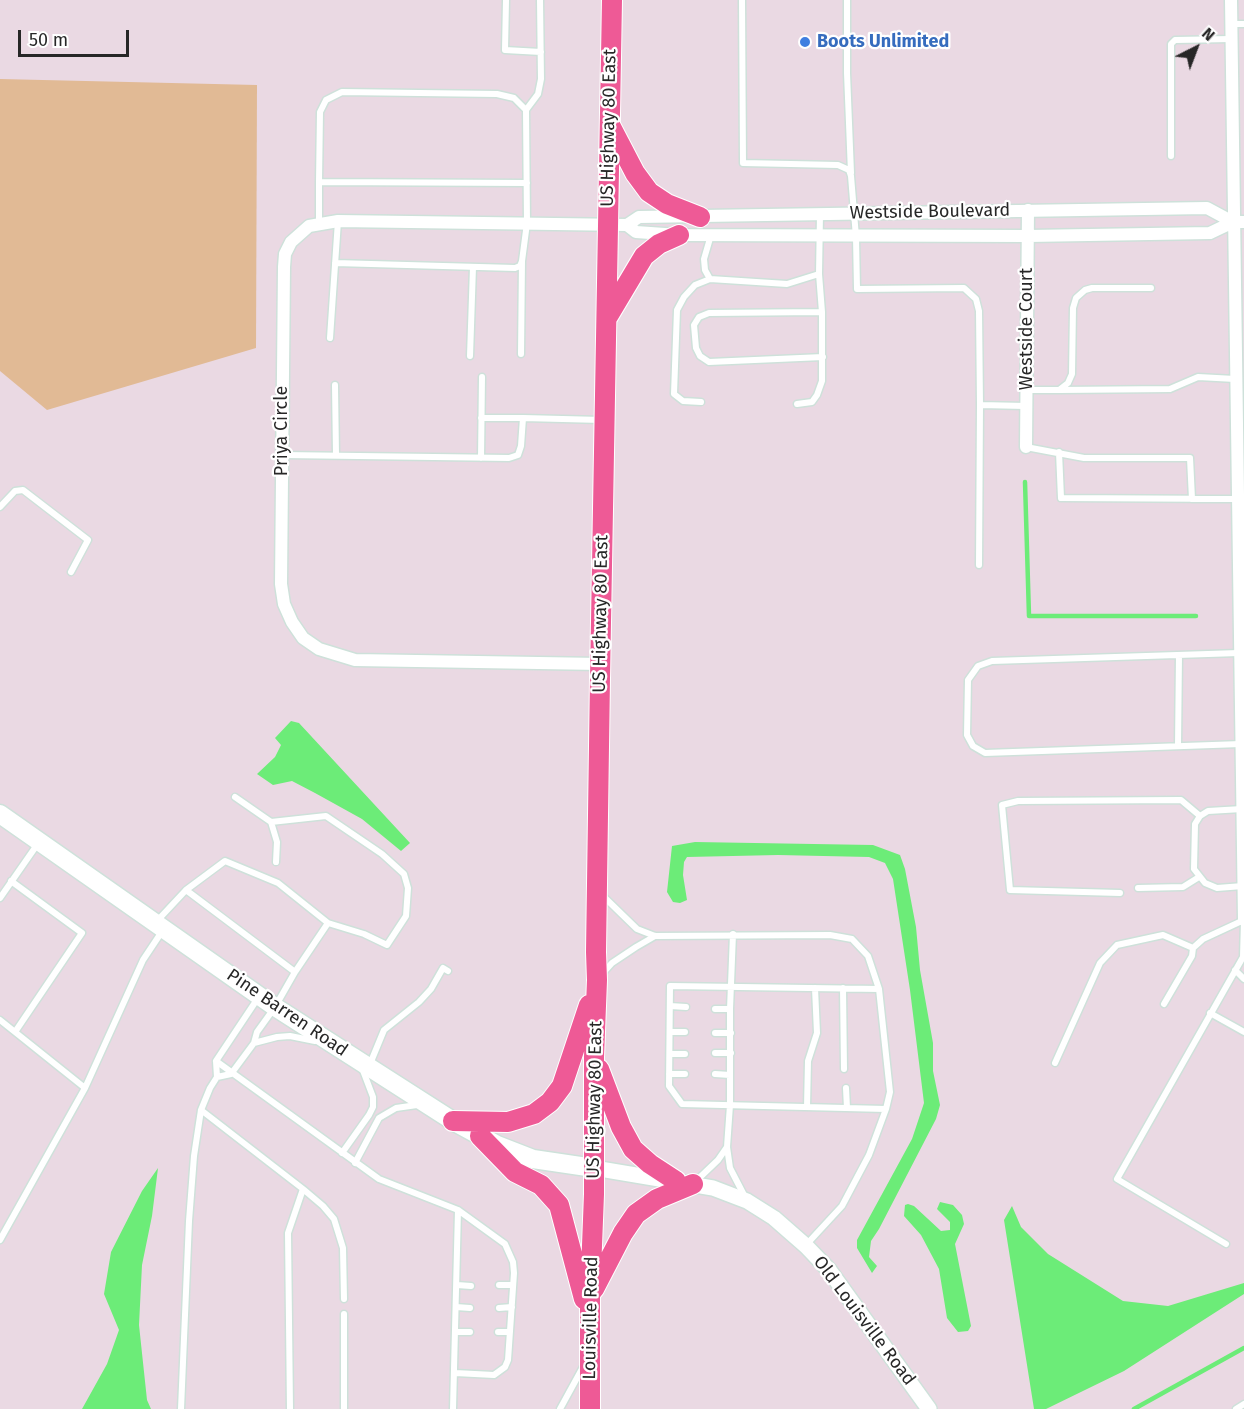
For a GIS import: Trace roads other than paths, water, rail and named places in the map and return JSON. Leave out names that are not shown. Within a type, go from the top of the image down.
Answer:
[{"type":"main road","name":"US Highway 80 East","points":[[594,1228],[594,1057],[597,980],[605,320],[617,225],[609,122],[612,0]]},
{"type":"main road","points":[[609,122],[635,173],[649,192],[667,204],[700,217]]},
{"type":"main road","points":[[605,320],[644,256],[659,244],[679,235]]},
{"type":"main road","name":"Pine Barren Road","points":[[0,814],[275,1007],[453,1121],[497,1145],[533,1159],[594,1168]]},
{"type":"main road","points":[[453,1121],[508,1122],[534,1114],[550,1102],[562,1086],[597,980]]},
{"type":"main road","points":[[594,1057],[621,1127],[633,1149],[650,1164],[685,1182]]},
{"type":"main road","points":[[480,1136],[516,1172],[541,1185],[559,1205],[590,1323]]},
{"type":"main road","points":[[590,1297],[623,1233],[636,1214],[685,1182]]},
{"type":"main road","name":"Louisville Road","points":[[590,1409],[590,1297],[594,1228]]},
{"type":"street","points":[[1231,0],[1231,39],[1238,130],[1239,340],[1235,379],[1240,440],[1237,499],[1241,588],[1244,920]]},
{"type":"street","name":"Westside Boulevard","points":[[617,225],[639,217],[1207,208],[1239,222]]},
{"type":"street","name":"Westside Court","points":[[1026,447],[1028,210]]},
{"type":"street","name":"Priya Circle","points":[[600,664],[355,660],[319,649],[303,638],[284,604],[281,584],[284,267],[285,254],[291,242],[300,232],[309,226],[338,220],[617,225]]},
{"type":"street","name":"Westside Boulevard","points":[[617,225],[636,232],[679,235],[856,237],[1210,233],[1239,222]]},
{"type":"street","name":"Old Louisville Road","points":[[594,1168],[712,1188],[747,1201],[774,1218],[829,1270],[929,1409]]},
{"type":"lane","points":[[506,0],[505,50],[541,52]]},
{"type":"lane","points":[[520,354],[522,261],[527,223],[526,110],[538,94],[541,79],[540,0]]},
{"type":"lane","points":[[742,0],[743,164],[838,165],[849,171],[851,176]]},
{"type":"lane","points":[[847,0],[847,73],[857,289],[963,288],[976,299],[979,311],[979,566]]},
{"type":"lane","points":[[1231,24],[1244,24]]},
{"type":"lane","points":[[1171,156],[1171,44],[1175,40],[1231,39]]},
{"type":"lane","points":[[319,224],[320,111],[326,100],[342,92],[497,94],[514,98],[526,110]]},
{"type":"lane","points":[[319,182],[527,183]]},
{"type":"lane","points":[[797,404],[812,402],[822,381],[820,214]]},
{"type":"lane","points":[[330,338],[338,220]]},
{"type":"lane","points":[[710,279],[705,270],[704,259],[711,235]]},
{"type":"lane","points":[[335,262],[515,268],[522,261]]},
{"type":"lane","points":[[470,356],[473,267]]},
{"type":"lane","points":[[701,402],[683,401],[674,394],[677,310],[684,297],[695,285],[710,279],[787,284],[819,274]]},
{"type":"lane","points":[[1059,390],[1068,383],[1072,374],[1073,308],[1076,298],[1085,290],[1092,288],[1151,288]]},
{"type":"lane","points":[[822,312],[709,313],[699,317],[694,325],[696,348],[700,356],[708,362],[823,357]]},
{"type":"lane","points":[[481,458],[482,377]]},
{"type":"lane","points":[[1027,390],[1170,389],[1198,377],[1235,379]]},
{"type":"lane","points":[[335,385],[336,456]]},
{"type":"lane","points":[[980,405],[1026,406]]},
{"type":"lane","points":[[482,418],[604,420]]},
{"type":"lane","points":[[282,455],[509,458],[518,455],[523,418]]},
{"type":"lane","points":[[1026,447],[1084,458],[1190,458],[1192,499]]},
{"type":"lane","points":[[1059,452],[1061,498],[1237,499]]},
{"type":"lane","points":[[0,507],[15,490],[24,490],[88,540],[71,572]]},
{"type":"lane","points":[[1241,649],[1179,655],[992,661],[978,666],[968,680],[967,735],[973,746],[985,753],[1241,744]]},
{"type":"lane","points":[[1178,746],[1179,655]]},
{"type":"lane","points":[[235,797],[271,822],[277,842],[276,862]]},
{"type":"lane","points":[[1120,893],[1010,890],[1002,805],[1018,801],[1181,800],[1200,816]]},
{"type":"lane","points":[[1242,810],[1208,811],[1200,816],[1195,824],[1194,869],[1204,883],[1217,888],[1244,886]]},
{"type":"lane","points":[[0,1240],[85,1088],[159,927],[186,890],[225,861],[278,883],[328,923],[364,934],[387,945],[406,916],[408,888],[404,874],[382,854],[326,816],[271,822]]},
{"type":"lane","points":[[0,898],[39,842]]},
{"type":"lane","points":[[1138,888],[1183,887],[1199,877]]},
{"type":"lane","points":[[11,881],[82,933],[15,1032]]},
{"type":"lane","points":[[186,890],[295,972]]},
{"type":"lane","points":[[597,890],[637,928],[655,936],[830,935],[852,939],[868,956],[879,989],[890,1092],[870,1155],[842,1206],[806,1246]]},
{"type":"lane","points":[[1164,1004],[1192,957],[1193,948],[1203,939],[1244,920],[1243,957],[1117,1179],[1226,1244]]},
{"type":"lane","points":[[217,1077],[231,1074],[254,1043],[257,1032],[328,923]]},
{"type":"lane","points":[[733,934],[730,1105],[727,1147],[730,1168],[747,1201]]},
{"type":"lane","points":[[1055,1064],[1100,963],[1117,945],[1163,935],[1193,948]]},
{"type":"lane","points":[[597,980],[612,963],[655,936]]},
{"type":"lane","points":[[342,1154],[373,1107],[373,1097],[364,1065],[384,1030],[419,1002],[431,989],[443,968],[448,971]]},
{"type":"lane","points":[[1235,970],[1244,979]]},
{"type":"lane","points":[[879,989],[670,986],[669,1086],[682,1104],[886,1108]]},
{"type":"lane","points":[[807,1107],[808,1061],[817,1033],[815,988]]},
{"type":"lane","points":[[843,988],[844,1069]]},
{"type":"lane","points":[[181,1409],[189,1221],[194,1156],[201,1110],[217,1077],[216,1061],[260,996]]},
{"type":"lane","points":[[670,1006],[686,1007]]},
{"type":"lane","points":[[715,1009],[730,1009]]},
{"type":"lane","points":[[1210,1013],[1244,1032]]},
{"type":"lane","points":[[0,1020],[85,1088]]},
{"type":"lane","points":[[670,1032],[685,1032]]},
{"type":"lane","points":[[715,1033],[730,1034]]},
{"type":"lane","points":[[254,1043],[290,1036],[334,1045]]},
{"type":"lane","points":[[715,1053],[731,1053]]},
{"type":"lane","points":[[670,1054],[685,1054]]},
{"type":"lane","points":[[216,1061],[355,1163],[389,1184],[458,1210],[505,1244],[513,1262],[508,1360],[500,1372],[494,1375],[454,1373]]},
{"type":"lane","points":[[669,1074],[685,1074]]},
{"type":"lane","points":[[715,1074],[730,1075]]},
{"type":"lane","points":[[846,1088],[846,1108]]},
{"type":"lane","points":[[355,1163],[379,1118],[396,1108],[427,1104]]},
{"type":"lane","points":[[201,1110],[303,1189],[334,1219],[343,1248],[344,1299]]},
{"type":"lane","points":[[685,1182],[718,1160],[727,1147]]},
{"type":"lane","points":[[290,1409],[288,1233],[303,1189]]},
{"type":"lane","points":[[453,1409],[458,1210]]},
{"type":"lane","points":[[457,1285],[471,1286]]},
{"type":"lane","points":[[499,1285],[513,1285]]},
{"type":"lane","points":[[456,1307],[470,1308]]},
{"type":"lane","points":[[499,1308],[512,1307]]},
{"type":"lane","points":[[344,1314],[344,1409]]},
{"type":"lane","points":[[455,1332],[470,1332]]},
{"type":"lane","points":[[498,1332],[510,1332]]},
{"type":"lane","points":[[560,1409],[590,1353]]},
{"type":"lane","points":[[1236,1409],[1244,1404]]},
{"type":"waterway","points":[[1025,482],[1029,616],[1196,616]]},
{"type":"waterway","points":[[1134,1409],[1244,1348]]},
{"type":"place","name":"Boots Unlimited","points":[[805,42]]}]
